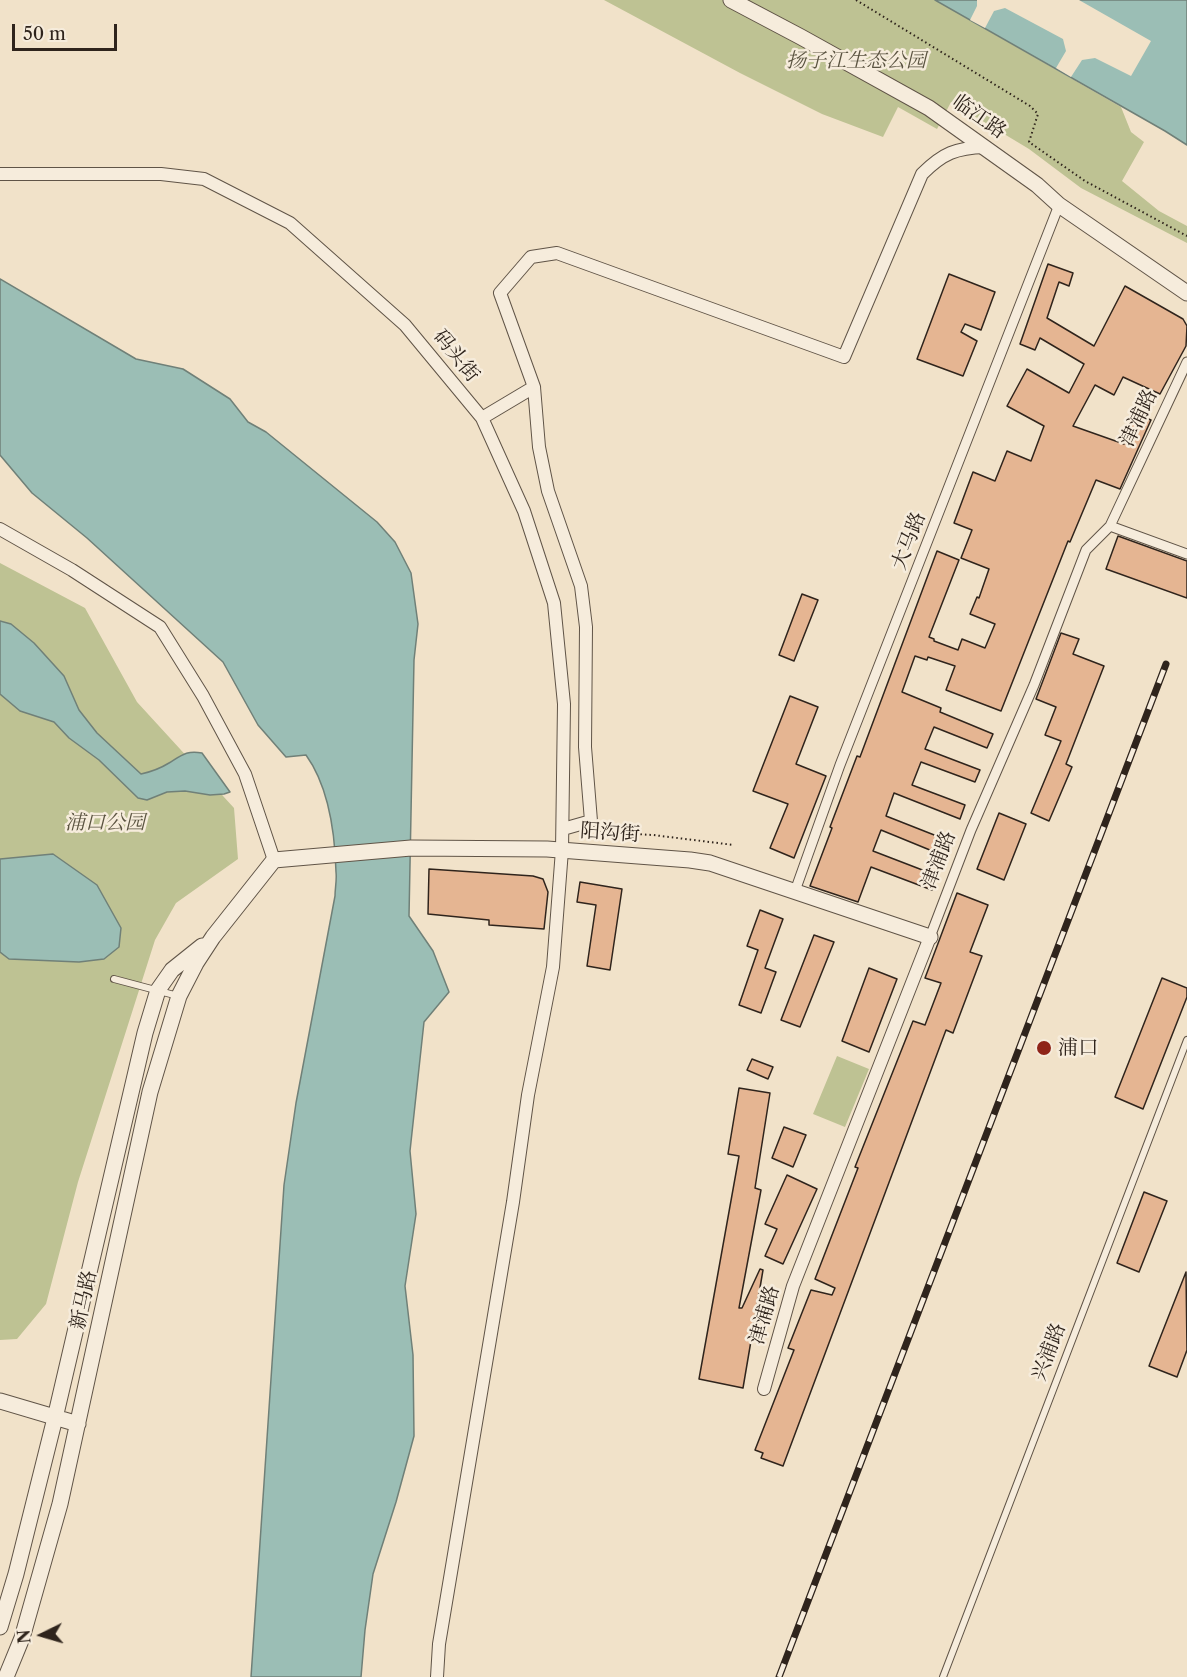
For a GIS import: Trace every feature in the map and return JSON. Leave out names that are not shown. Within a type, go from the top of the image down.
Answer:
[{"type":"street","name":"临江路","points":[[731,0],[929,108],[1037,184],[1059,205],[1187,293]]},
{"type":"street","points":[[562,829],[591,821],[585,747],[586,627],[580,586],[548,490],[539,447],[534,387],[500,293],[531,257],[557,253],[844,357],[922,174],[937,159],[964,148],[985,147]]},
{"type":"street","name":"码头街","points":[[0,174],[161,174],[204,179],[290,223],[405,325],[482,418],[524,511],[554,603],[564,704],[562,850],[553,967],[528,1095],[511,1214],[439,1644],[437,1677]]},
{"type":"street","name":"大马路","points":[[795,891],[840,765],[1059,205]]},
{"type":"street","name":"津浦路","points":[[764,1389],[793,1286],[971,830],[1034,685],[1086,550],[1110,526],[1187,362]]},
{"type":"street","points":[[482,418],[534,387]]},
{"type":"street","points":[[1110,526],[1187,554]]},
{"type":"street","points":[[0,529],[72,570],[160,627],[203,696],[246,774],[274,860]]},
{"type":"street","name":"阳沟街","points":[[274,860],[411,848],[562,850],[710,862],[930,937]]},
{"type":"street","name":"新马路","points":[[6,1677],[25,1627],[60,1504],[150,1092],[179,996],[213,937],[274,860]]},
{"type":"street","name":"新马路","points":[[0,1627],[16,1574],[55,1418],[145,1033],[158,990],[172,970],[213,937]]},
{"type":"street","points":[[0,1401],[78,1424]]},
{"type":"lane","points":[[114,979],[179,996]]},
{"type":"lane","name":"兴浦路","points":[[943,1677],[1187,1040]]},
{"type":"path","points":[[856,0],[1030,106],[1038,114],[1029,142],[1085,181],[1187,236]]},
{"type":"path","points":[[596,831],[734,844]]},
{"type":"green space","name":"扬子江生态公园","points":[[604,0],[935,0],[1121,107],[1131,132],[1144,142],[1122,181],[1159,211],[1187,226],[1187,243],[1081,188],[1029,149],[951,102],[937,129],[898,107],[883,137],[822,114]]},
{"type":"green space","name":"浦口公园","points":[[0,563],[85,608],[137,702],[234,808],[238,859],[176,903],[155,940],[78,1182],[46,1304],[17,1339],[0,1340]]},
{"type":"green space","points":[[837,1056],[869,1069],[845,1127],[813,1114]]},
{"type":"water","points":[[935,0],[1187,0],[1187,145],[1165,131]]},
{"type":"water","points":[[0,279],[136,359],[183,369],[230,399],[248,422],[266,432],[377,522],[395,542],[411,573],[418,624],[414,660],[409,916],[433,951],[449,992],[424,1022],[410,1151],[416,1214],[405,1286],[413,1355],[414,1436],[373,1574],[361,1677],[251,1677],[284,1185],[296,1103],[335,896],[334,842],[329,811],[320,781],[306,755],[286,757],[258,725],[223,662],[87,538],[32,493],[0,455]]},
{"type":"water","points":[[0,621],[11,624],[34,643],[64,676],[79,710],[97,733],[141,774],[163,767],[185,754],[202,753],[230,792],[210,795],[185,791],[167,792],[147,800],[138,798],[99,760],[69,738],[54,722],[20,711],[0,694]]},
{"type":"water","points":[[53,854],[97,885],[121,928],[119,947],[104,959],[79,962],[9,959],[0,952],[0,859]]},
{"type":"pier","points":[[977,0],[1079,0],[1151,41],[1131,76],[1095,58],[1082,60],[1071,77],[1056,68],[1066,51],[1063,39],[1005,8],[994,11],[985,28],[970,20],[977,6]]},
{"type":"building","points":[[1048,264],[1073,273],[1069,286],[1059,282],[1047,318],[1094,346],[1125,286],[1183,319],[1187,326],[1186,346],[1160,394],[1123,377],[1114,395],[1095,385],[1073,426],[1124,444],[1135,414],[1151,420],[1120,489],[1096,480],[1070,542],[1068,541],[1001,711],[946,690],[955,666],[928,657],[927,660],[915,656],[902,692],[941,708],[940,712],[993,734],[987,748],[934,727],[925,749],[980,770],[975,782],[921,762],[912,785],[965,805],[960,819],[894,793],[886,816],[952,842],[947,857],[881,830],[873,851],[938,876],[932,890],[871,867],[858,902],[810,886],[832,828],[830,827],[857,756],[860,757],[937,551],[959,560],[929,637],[958,650],[962,639],[985,648],[995,624],[970,614],[977,597],[979,598],[989,569],[961,558],[972,530],[954,523],[973,472],[995,481],[1007,451],[1031,461],[1044,426],[1007,406],[1027,369],[1069,393],[1084,364],[1040,338],[1035,350],[1020,344]]},
{"type":"building","points":[[949,274],[995,292],[981,330],[965,324],[961,332],[977,341],[963,376],[917,359]]},
{"type":"building","points":[[1118,536],[1187,561],[1187,598],[1106,569]]},
{"type":"building","points":[[802,594],[818,600],[794,661],[779,655]]},
{"type":"building","points":[[1061,633],[1079,639],[1073,654],[1104,666],[1066,764],[1072,767],[1049,821],[1031,813],[1061,741],[1045,735],[1056,707],[1036,699]]},
{"type":"building","points":[[790,696],[818,707],[796,764],[826,776],[794,858],[770,848],[788,804],[753,791]]},
{"type":"building","points":[[999,813],[1026,824],[1004,880],[977,869]]},
{"type":"building","points":[[429,869],[533,876],[543,879],[548,892],[544,929],[489,925],[489,920],[428,914]]},
{"type":"building","points":[[580,882],[622,889],[610,970],[587,966],[596,905],[577,902]]},
{"type":"building","points":[[957,893],[988,905],[970,952],[982,956],[953,1033],[946,1030],[783,1466],[761,1458],[763,1453],[755,1450],[794,1350],[788,1348],[811,1290],[832,1295],[835,1288],[815,1279],[858,1168],[855,1167],[913,1021],[925,1025],[941,983],[925,978]]},
{"type":"building","points":[[760,910],[783,919],[765,968],[776,972],[761,1013],[739,1005],[758,950],[747,946]]},
{"type":"building","points":[[814,935],[834,942],[800,1027],[781,1020]]},
{"type":"building","points":[[869,968],[897,979],[869,1052],[842,1041]]},
{"type":"building","points":[[1162,978],[1187,988],[1187,997],[1143,1109],[1115,1097]]},
{"type":"building","points":[[752,1059],[773,1067],[768,1079],[747,1070]]},
{"type":"building","points":[[739,1088],[770,1093],[755,1188],[761,1190],[739,1308],[742,1308],[760,1269],[763,1270],[743,1388],[699,1379],[739,1156],[728,1154]]},
{"type":"building","points":[[784,1127],[806,1135],[793,1167],[772,1158]]},
{"type":"building","points":[[787,1175],[817,1189],[783,1264],[765,1256],[777,1229],[765,1224]]},
{"type":"building","points":[[1144,1192],[1167,1201],[1139,1272],[1117,1263]]},
{"type":"building","points":[[1186,1272],[1187,1350],[1177,1377],[1149,1366]]},
{"type":"railway","points":[[779,1677],[1166,664]]},
{"type":"place","name":"浦口","points":[[1044,1048]]}]
